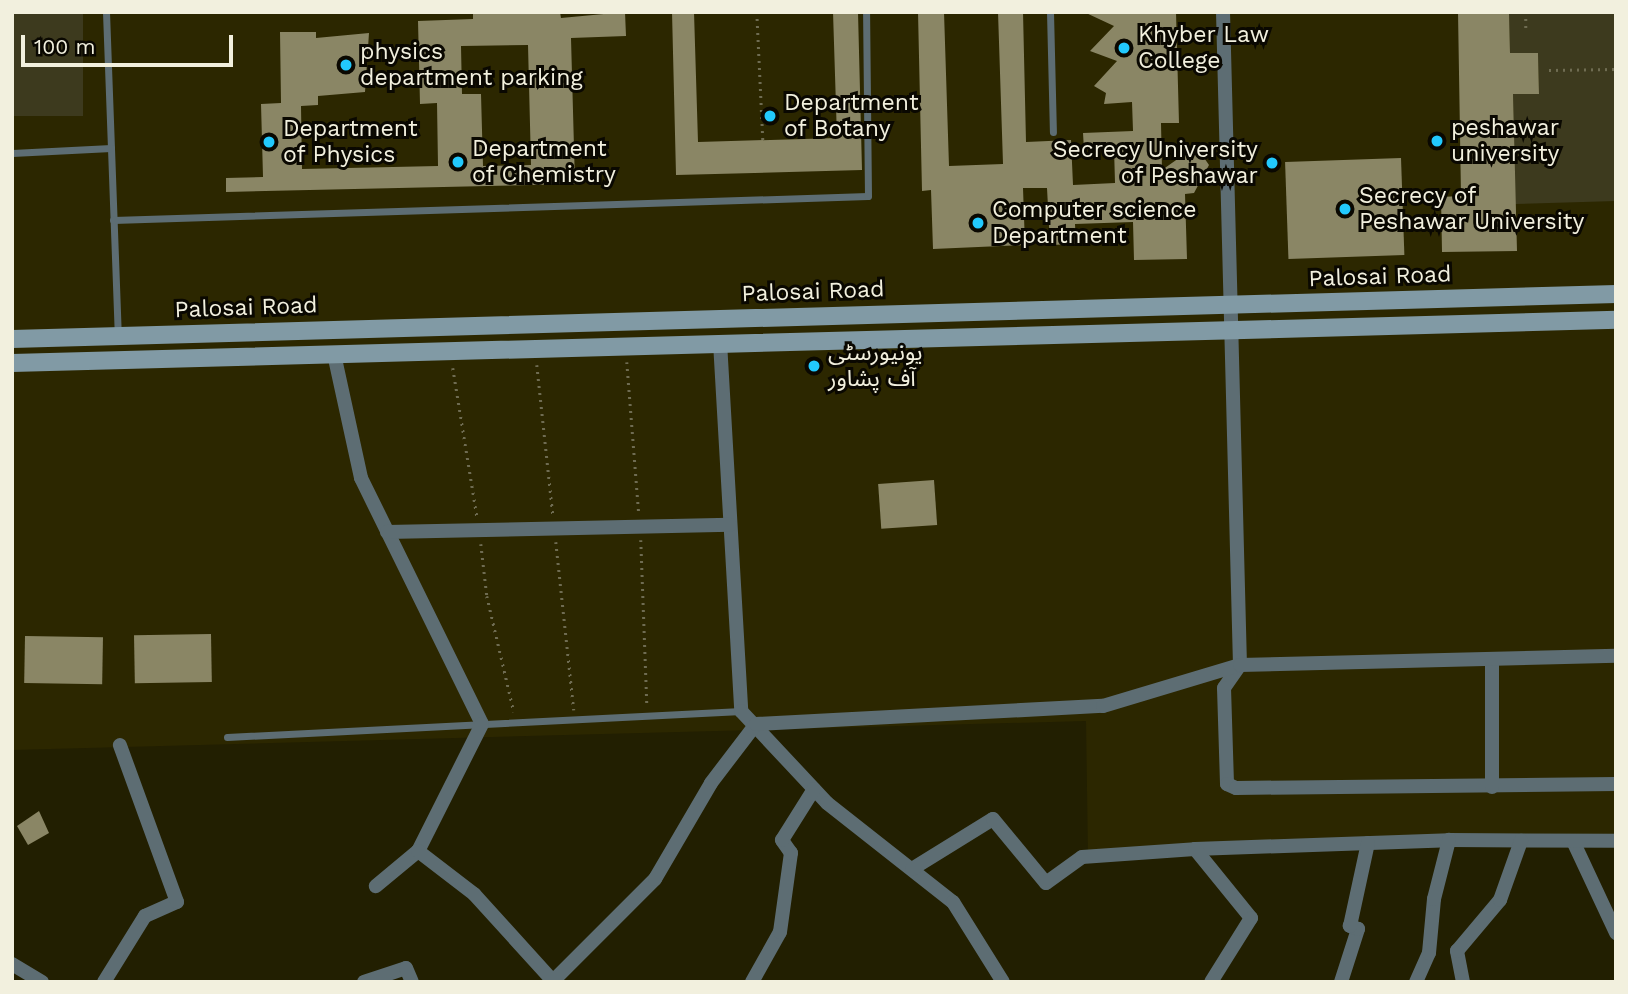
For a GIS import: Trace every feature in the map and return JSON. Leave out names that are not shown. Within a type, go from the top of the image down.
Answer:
[{"type":"street","points":[[1223,12],[1233,305],[1240,665],[1224,688],[1227,784],[1236,788],[1616,784]]},
{"type":"street","name":"Palosai Road","points":[[12,339],[1616,294]]},
{"type":"street","points":[[721,319],[720,342],[741,711],[814,789],[953,902],[1003,982]]},
{"type":"street","points":[[12,363],[720,342],[1233,333],[1616,320]]},
{"type":"street","points":[[421,328],[421,351]]},
{"type":"street","points":[[334,354],[361,478],[482,724],[418,851],[376,886]]},
{"type":"street","points":[[387,533],[730,525]]},
{"type":"street","points":[[418,851],[474,894],[552,981],[655,879],[711,783],[756,724],[1103,706],[1240,665],[1616,656]]},
{"type":"street","points":[[1492,659],[1492,787]]},
{"type":"street","points":[[104,982],[145,916],[177,902],[120,745]]},
{"type":"street","points":[[752,982],[780,932],[791,853],[782,840],[814,789]]},
{"type":"street","points":[[912,869],[993,819],[1046,883],[1082,857],[1195,849],[1449,840],[1616,841]]},
{"type":"street","points":[[1416,982],[1429,953],[1434,899],[1449,840]]},
{"type":"street","points":[[1463,982],[1457,951],[1500,900],[1521,841]]},
{"type":"street","points":[[1573,841],[1616,933]]},
{"type":"street","points":[[1341,982],[1358,929],[1350,926],[1368,843]]},
{"type":"street","points":[[1195,849],[1251,918],[1212,982]]},
{"type":"street","points":[[12,964],[42,982]]},
{"type":"street","points":[[363,982],[406,968],[412,982]]},
{"type":"lane","points":[[106,12],[118,337]]},
{"type":"lane","points":[[113,220],[868,196],[866,12]]},
{"type":"lane","points":[[1050,12],[1053,132]]},
{"type":"lane","points":[[12,153],[111,148]]},
{"type":"lane","points":[[227,737],[741,711]]},
{"type":"path","points":[[757,12],[763,141]]},
{"type":"path","points":[[1526,12],[1526,29]]},
{"type":"path","points":[[1549,70],[1616,69]]},
{"type":"shaded area","name":"یونیورسٹی آف پشاور","points":[[12,12],[1616,12],[1616,839],[1088,857],[1086,721],[12,750]]},
{"type":"shaded area","points":[[12,12],[83,12],[83,116],[12,116]]},
{"type":"shaded area","points":[[1509,12],[1616,12],[1616,201],[1515,204],[1513,94],[1539,93],[1538,53],[1510,54]]},
{"type":"building","points":[[473,12],[560,12],[561,18],[625,12],[626,36],[571,38],[575,184],[226,192],[226,178],[263,177],[261,104],[281,103],[280,32],[316,32],[316,38],[369,33],[365,92],[318,96],[318,105],[301,106],[302,169],[438,166],[437,103],[420,104],[418,21],[473,19]],"holes":[[[528,45],[531,165],[483,166],[481,94],[462,94],[461,46]]]},
{"type":"building","points":[[672,12],[694,12],[698,142],[837,138],[833,12],[858,12],[862,170],[676,175]]},
{"type":"building","points":[[918,12],[944,12],[949,166],[1003,164],[998,12],[1023,12],[1026,142],[1071,140],[1073,185],[1115,183],[1114,148],[1084,150],[1083,133],[1133,131],[1132,102],[1104,104],[1106,93],[1094,86],[1117,61],[1090,51],[1114,26],[1084,12],[1176,12],[1179,123],[1161,123],[1162,170],[1196,146],[1209,165],[1194,193],[1185,194],[1187,259],[1134,260],[1133,222],[1075,224],[1076,244],[1050,245],[1047,188],[1023,188],[1025,245],[933,249],[931,190],[922,191]]},
{"type":"building","points":[[1458,12],[1509,12],[1510,53],[1538,53],[1539,94],[1513,94],[1517,251],[1442,252],[1441,197],[1461,196]]},
{"type":"building","name":"Secrecy of Peshawar University","points":[[1401,158],[1404,255],[1288,259],[1285,162]]},
{"type":"building","points":[[934,480],[937,525],[881,529],[878,484]]},
{"type":"building","points":[[211,634],[212,682],[135,683],[134,635]]},
{"type":"building","points":[[25,636],[103,637],[102,684],[24,683]]},
{"type":"building","points":[[39,811],[49,833],[28,845],[17,826]]},
{"type":"place","name":"Khyber Law College","points":[[1124,48]]},
{"type":"place","name":"physics department parking","points":[[346,65]]},
{"type":"place","name":"Department of Botany","points":[[770,116]]},
{"type":"place","name":"peshawar university","points":[[1437,141]]},
{"type":"place","name":"Department of Physics","points":[[269,142]]},
{"type":"place","name":"Department of Chemistry","points":[[458,162]]},
{"type":"place","name":"Secrecy University of Peshawar","points":[[1272,163]]},
{"type":"place","name":"Secrecy of Peshawar University","points":[[1345,209]]},
{"type":"place","name":"Computer science Department","points":[[978,223]]},
{"type":"place","name":"یونیورسٹی آف پشاور","points":[[814,366]]}]
